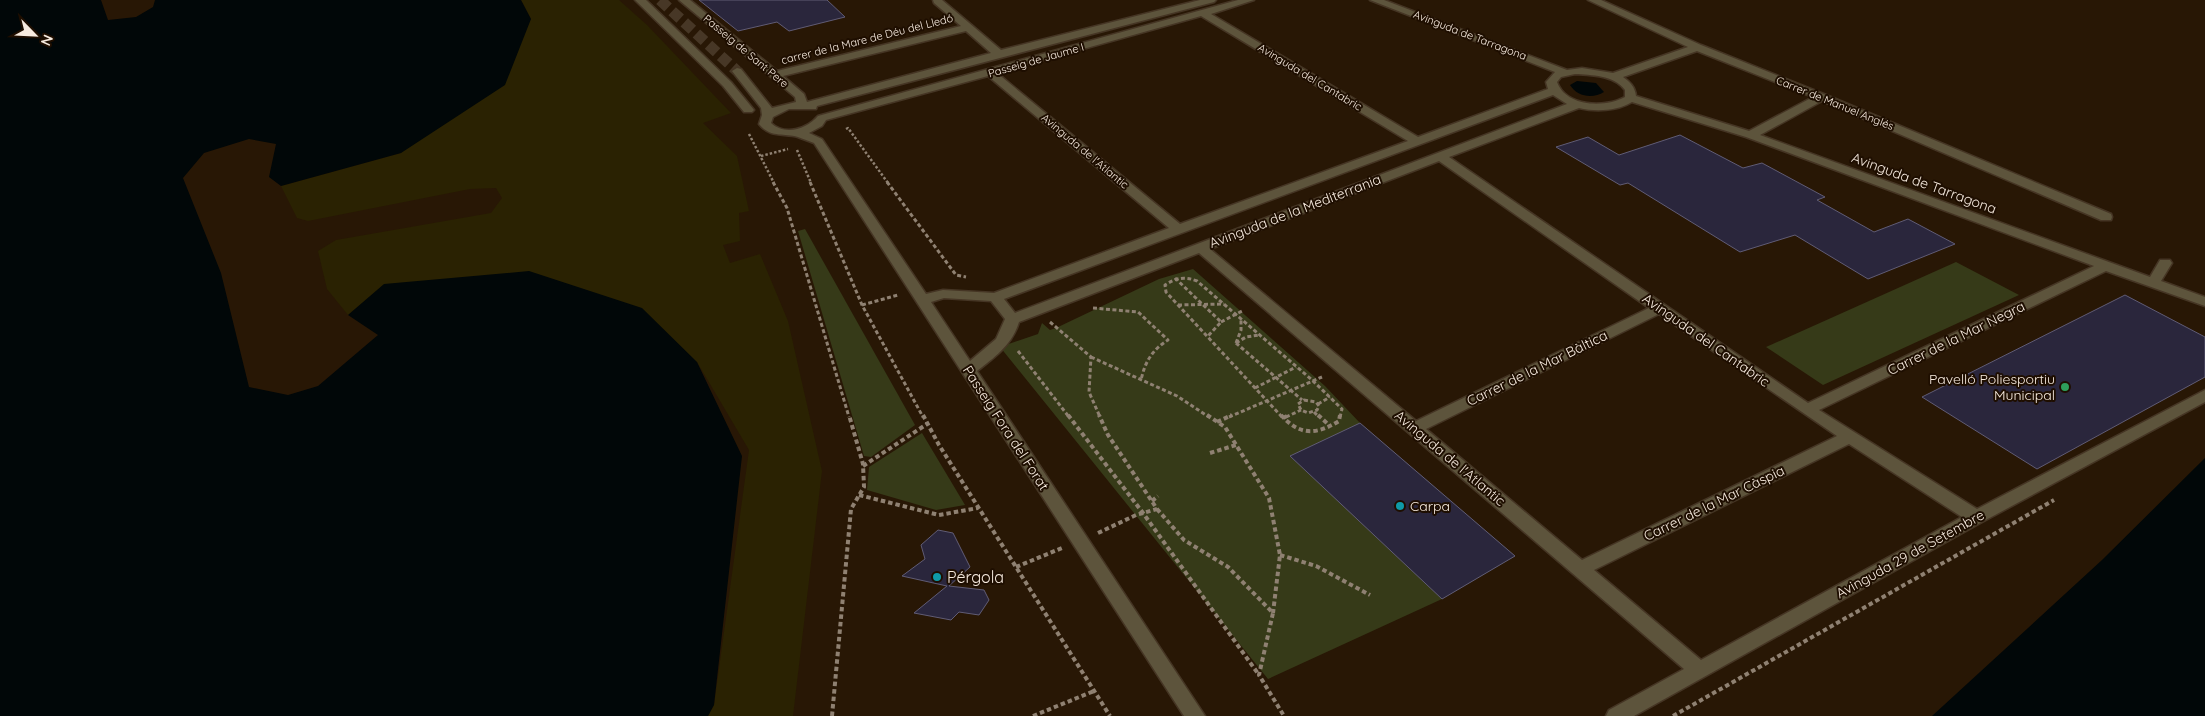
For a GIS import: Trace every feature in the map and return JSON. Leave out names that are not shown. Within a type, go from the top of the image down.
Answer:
[{"type":"street","points":[[640,0],[727,84],[748,110]]},
{"type":"street","name":"Passeig de Sant Pere","points":[[684,0],[774,75],[802,102],[820,111],[821,120]]},
{"type":"street","name":"Passeig de Jaume I","points":[[787,106],[1211,0]]},
{"type":"street","name":"Passeig de Jaume I","points":[[794,132],[807,130],[821,120],[1249,0]]},
{"type":"street","name":"Avinguda de Tarragona","points":[[1375,0],[1564,72]]},
{"type":"street","name":"Carrer de Manuel Anglés","points":[[1593,0],[1697,47],[1822,97],[2106,216]]},
{"type":"street","name":"carrer de la Mare de Déu del Lledó","points":[[938,2],[999,54]]},
{"type":"street","name":"Avinguda del Cantabric","points":[[1203,13],[1418,142]]},
{"type":"street","name":"carrer de la Mare de Déu del Lledó","points":[[774,75],[967,28]]},
{"type":"street","points":[[1613,77],[1697,47]]},
{"type":"street","points":[[768,115],[767,108],[737,71],[776,103],[787,106]]},
{"type":"street","points":[[1588,71],[1613,77],[1628,87],[1632,93],[1631,98],[1625,103],[1604,107],[1578,104],[1554,91],[1551,87],[1553,78],[1564,72],[1588,71]]},
{"type":"street","name":"Avinguda de l'Atlantic","points":[[991,73],[1179,230]]},
{"type":"street","name":"Avinguda de la Mediterrania","points":[[922,300],[943,294],[995,297],[1554,91]]},
{"type":"street","points":[[1750,135],[1822,97]]},
{"type":"street","name":"Avinguda de Tarragona","points":[[1631,98],[1750,135],[2205,302]]},
{"type":"street","name":"Avinguda de la Mediterrania","points":[[1012,319],[1578,104]]},
{"type":"street","points":[[787,106],[768,115],[765,120],[768,128],[776,132],[794,132],[816,140],[821,120]]},
{"type":"street","name":"Passeig Fora del Forat","points":[[816,140],[1195,716]]},
{"type":"street","name":"Avinguda del Cantabric","points":[[1440,156],[1807,410],[1976,517]]},
{"type":"street","name":"Avinguda de l'Atlantic","points":[[1200,248],[1699,670]]},
{"type":"street","points":[[2153,283],[2165,263]]},
{"type":"street","name":"Carrer de la Mar Negra","points":[[1807,410],[2105,266]]},
{"type":"street","points":[[968,370],[1000,347],[1010,330],[1012,319],[995,297]]},
{"type":"street","name":"Carrer de la Mar Bàltica","points":[[1415,428],[1660,308]]},
{"type":"street","name":"Avinguda 29 de Setembre","points":[[1616,716],[1976,517],[2205,395]]},
{"type":"street","name":"Carrer de la Mar Càspia","points":[[1580,569],[1849,437]]},
{"type":"path","points":[[748,110],[748,131],[787,208],[863,466],[864,487],[851,509],[832,716]]},
{"type":"path","points":[[843,129],[848,128],[956,275],[974,279]]},
{"type":"path","points":[[761,156],[796,147],[862,305],[928,424],[978,508],[1110,716]]},
{"type":"path","points":[[1175,278],[1221,322]]},
{"type":"path","points":[[1175,278],[1190,278],[1197,281],[1224,304],[1312,380],[1342,409],[1339,421],[1309,433],[1291,426],[1177,305],[1166,292],[1165,284],[1175,278]]},
{"type":"path","points":[[1177,305],[1224,304]]},
{"type":"path","points":[[1092,308],[1138,312],[1168,340],[1159,345],[1144,364],[1142,380]]},
{"type":"path","points":[[1038,309],[1056,328],[1091,357],[1177,396],[1224,427],[1269,498],[1280,555],[1273,613],[1259,676]]},
{"type":"path","points":[[1207,337],[1221,322],[1244,310]]},
{"type":"path","points":[[1236,343],[1241,330],[1242,319]]},
{"type":"path","points":[[1236,343],[1246,337],[1259,335]]},
{"type":"path","points":[[1021,343],[1018,350],[1143,513],[1259,676],[1284,716]]},
{"type":"path","points":[[1236,343],[1302,400],[1310,400],[1318,404]]},
{"type":"path","points":[[1091,357],[1089,392],[1108,435],[1152,501],[1184,540],[1228,567],[1273,613]]},
{"type":"path","points":[[1255,388],[1296,367]]},
{"type":"path","points":[[1217,422],[1322,376]]},
{"type":"path","points":[[1302,400],[1298,404],[1301,410],[1308,413],[1314,412],[1318,408],[1318,404],[1330,398]]},
{"type":"path","points":[[1283,418],[1301,410]]},
{"type":"path","points":[[1314,412],[1330,426]]},
{"type":"path","points":[[863,466],[928,424]]},
{"type":"path","points":[[1210,453],[1236,445]]},
{"type":"path","points":[[859,495],[939,515],[978,508]]},
{"type":"path","points":[[1152,501],[1158,496]]},
{"type":"path","points":[[1673,716],[2057,498]]},
{"type":"path","points":[[1016,567],[1157,508]]},
{"type":"path","points":[[1280,555],[1316,566],[1370,595]]},
{"type":"path","points":[[1033,716],[1094,690]]},
{"type":"green space","points":[[805,229],[915,425],[871,457],[864,456],[798,231]]},
{"type":"green space","points":[[1956,262],[2019,295],[1823,385],[1766,347]]},
{"type":"green space","points":[[1193,269],[1325,386],[1360,423],[1515,556],[1442,599],[1268,679],[1000,347],[1038,334],[1042,323],[1050,330],[1056,328],[1159,279]]},
{"type":"green space","points":[[922,433],[965,505],[936,510],[867,490],[869,467]]},
{"type":"sand","points":[[521,0],[619,0],[647,25],[731,113],[703,123],[737,156],[749,211],[739,213],[740,241],[723,245],[730,263],[760,254],[788,321],[822,471],[793,716],[708,716],[714,705],[749,450],[697,362],[385,284],[348,315],[327,289],[318,251],[336,240],[491,213],[502,198],[496,188],[470,189],[308,221],[297,218],[281,186],[401,153],[531,19]]},
{"type":"shaded area","points":[[0,0],[101,0],[108,20],[136,17],[153,7],[155,0],[521,0],[531,19],[505,85],[401,153],[281,186],[269,177],[276,144],[249,139],[204,153],[183,178],[221,273],[249,387],[288,395],[318,386],[378,335],[348,315],[384,284],[529,271],[642,308],[697,362],[742,456],[714,705],[708,716],[0,716]]},
{"type":"shaded area","points":[[1577,81],[1596,83],[1604,92],[1595,96],[1581,94],[1570,85]]},
{"type":"shaded area","points":[[2205,458],[2205,716],[1932,716],[2102,560]]},
{"type":"building","points":[[699,0],[827,0],[845,17],[789,31],[777,22],[738,31]]},
{"type":"building","points":[[1680,135],[1743,168],[1762,163],[1825,197],[1817,200],[1874,232],[1908,219],[1955,244],[1868,279],[1795,235],[1740,252],[1628,183],[1620,185],[1556,147],[1588,137],[1619,155]]},
{"type":"building","name":"Pavelló Poliesportiu Municipal","points":[[2125,295],[2205,337],[2205,377],[2037,469],[1922,397]]},
{"type":"building","name":"Carpa","points":[[1360,423],[1515,556],[1442,599],[1290,456]]},
{"type":"building","name":"Pérgola","points":[[938,530],[953,533],[970,567],[949,586],[984,590],[989,600],[979,615],[959,612],[951,620],[914,613],[947,586],[902,576],[925,559],[921,545]]},
{"type":"tunnel","points":[[660,0],[737,71]]},
{"type":"place","name":"Pavelló Poliesportiu Municipal","points":[[2065,387]]},
{"type":"place","name":"Carpa","points":[[1400,506]]},
{"type":"place","name":"Pérgola","points":[[937,577]]}]
